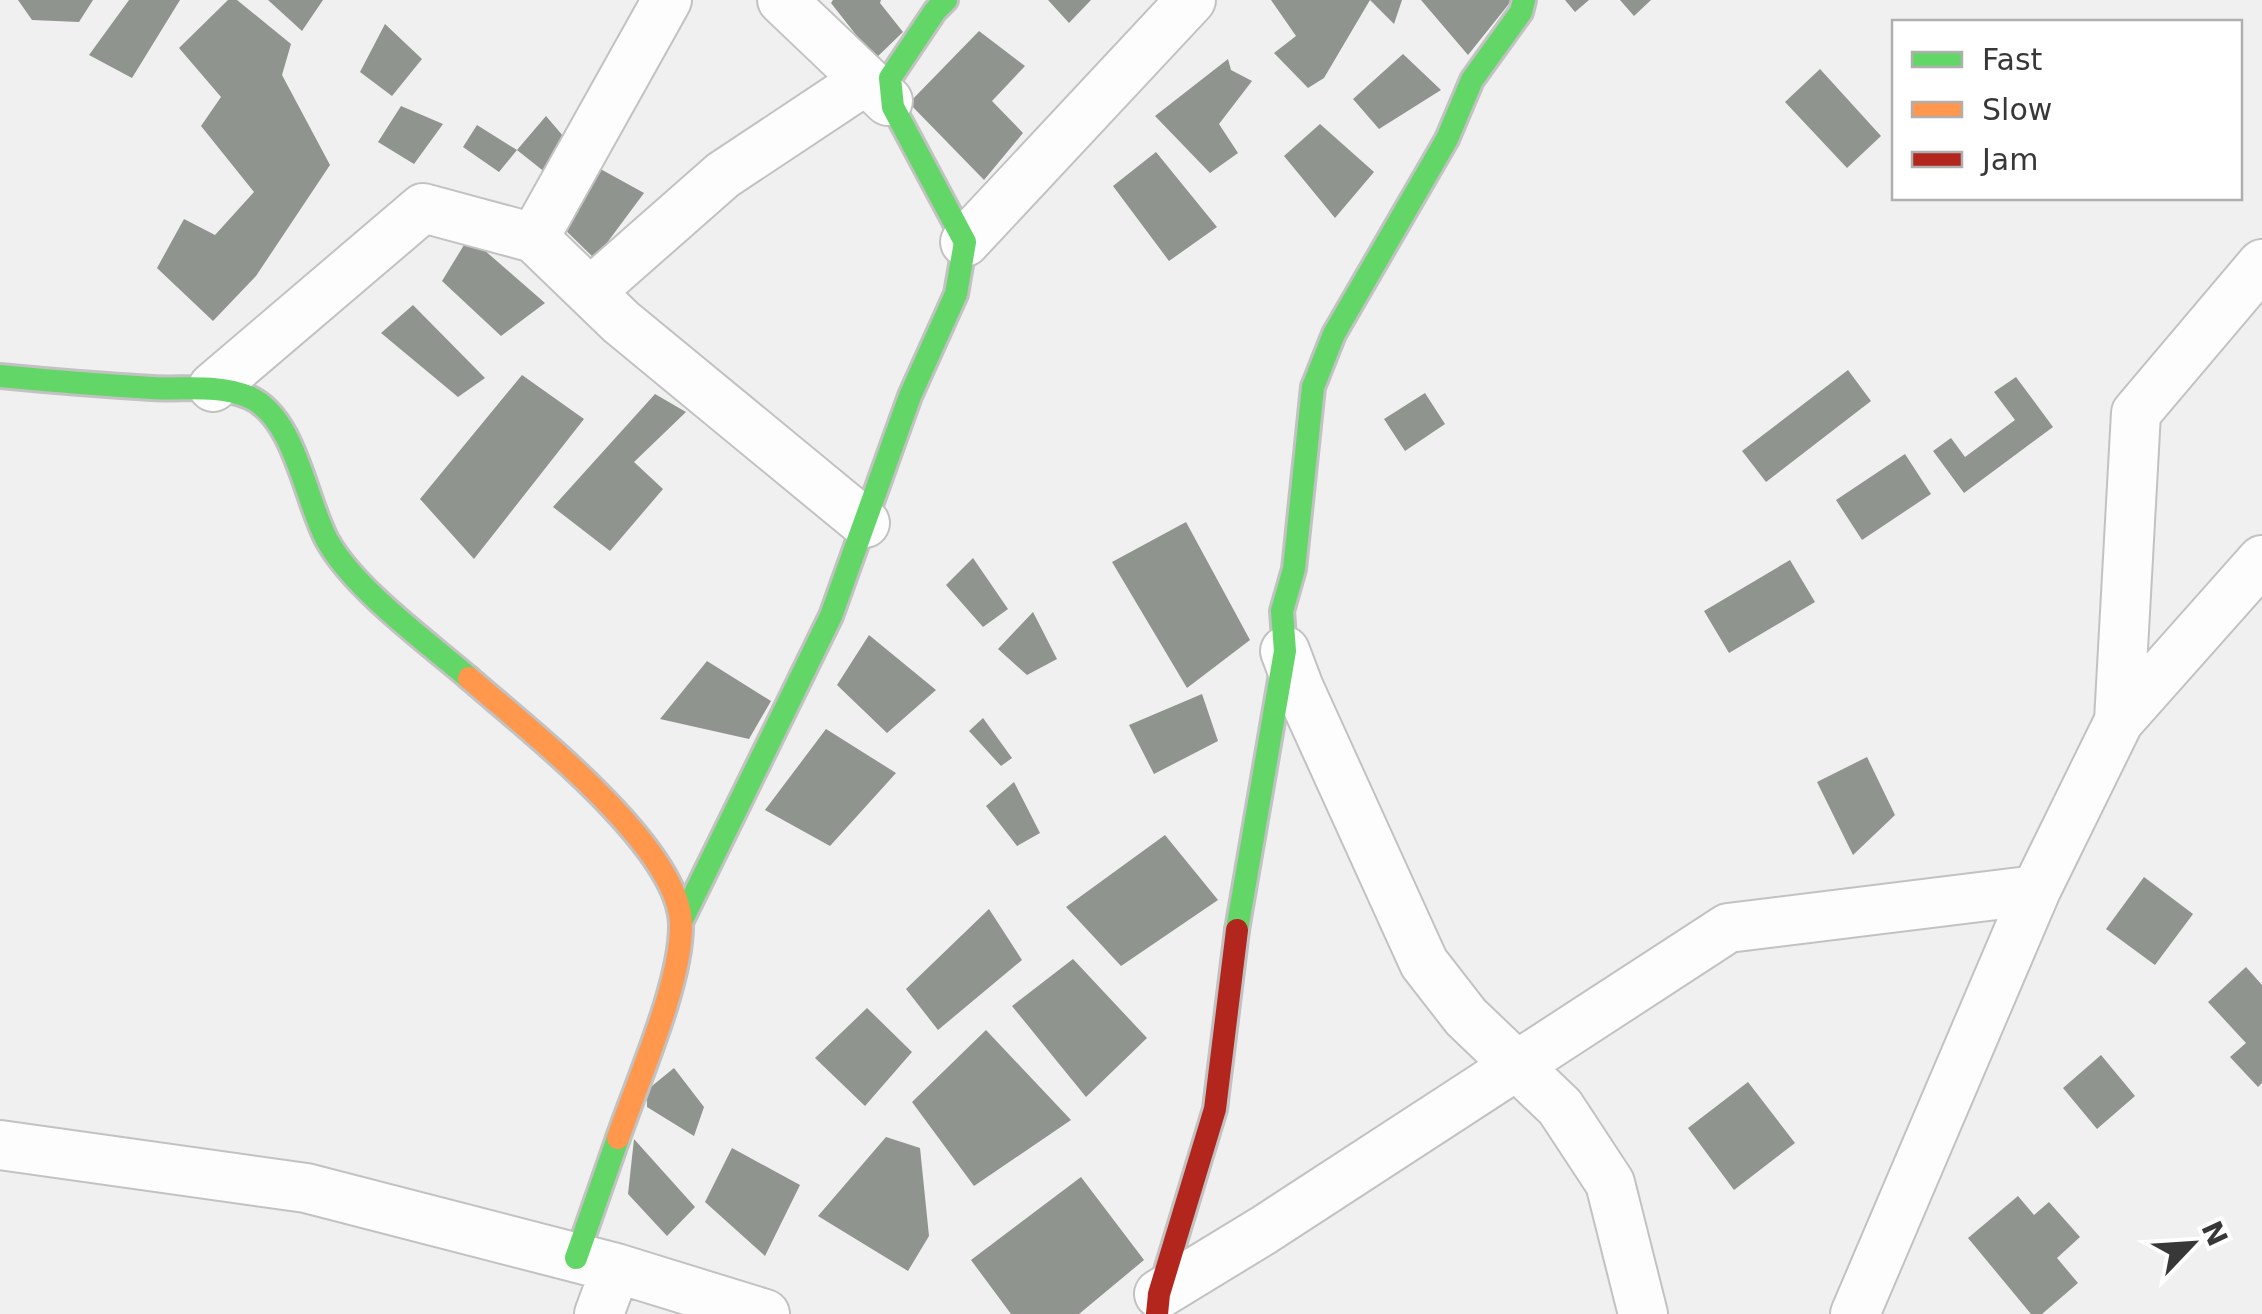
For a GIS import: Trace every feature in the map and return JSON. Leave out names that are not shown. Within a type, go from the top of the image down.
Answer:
[{"type":"street","points":[[534,238],[667,0]]},
{"type":"street","points":[[782,0],[880,94],[965,242]]},
{"type":"street","points":[[590,292],[723,174],[880,94],[946,0]]},
{"type":"street","points":[[599,1314],[596,1263],[673,980],[681,922],[830,616],[910,396],[956,294],[965,242],[1191,0]]},
{"type":"street","points":[[1524,0],[1521,12],[1472,80],[1446,139],[1334,334],[1313,386],[1294,569],[1282,610],[1286,651],[1299,688],[1424,963],[1466,1017],[1560,1107],[1610,1183],[1643,1314]]},
{"type":"street","points":[[214,387],[424,208],[534,238],[620,322],[865,523]]},
{"type":"street","points":[[2119,721],[2136,413],[2262,264]]},
{"type":"street","points":[[0,376],[174,389],[214,387],[252,398],[279,421],[328,542],[362,584],[602,795],[641,841],[668,883],[681,922]]},
{"type":"street","points":[[1855,1314],[2036,890],[2119,721],[2262,560]]},
{"type":"street","points":[[1158,1304],[1215,1109],[1242,892],[1286,651]]},
{"type":"street","points":[[1158,1304],[1728,928],[2036,890]]},
{"type":"street","points":[[0,1144],[306,1188],[596,1263],[764,1314]]},
{"type":"building","points":[[18,0],[93,0],[79,22],[32,20]]},
{"type":"building","points":[[129,0],[180,0],[132,78],[89,55]]},
{"type":"building","points":[[228,0],[237,0],[291,44],[282,75],[330,165],[256,276],[213,321],[157,268],[184,219],[215,235],[254,192],[201,126],[221,97],[179,48]]},
{"type":"building","points":[[268,0],[323,0],[302,31]]},
{"type":"building","points":[[881,0],[903,32],[875,59],[831,3]]},
{"type":"building","points":[[1048,0],[1091,0],[1069,23]]},
{"type":"building","points":[[1271,0],[1370,0],[1324,78],[1308,88],[1274,53],[1296,36]]},
{"type":"building","points":[[1370,0],[1402,0],[1394,24]]},
{"type":"building","points":[[1421,0],[1512,0],[1468,55]]},
{"type":"building","points":[[1565,0],[1589,0],[1575,12]]},
{"type":"building","points":[[1620,0],[1651,0],[1634,16]]},
{"type":"building","points":[[385,24],[422,59],[392,96],[360,72]]},
{"type":"building","points":[[979,31],[1025,66],[992,101],[1023,133],[984,180],[909,103]]},
{"type":"building","points":[[1403,54],[1441,90],[1379,129],[1353,99]]},
{"type":"building","points":[[1228,59],[1231,70],[1252,81],[1219,124],[1238,153],[1210,173],[1155,116]]},
{"type":"building","points":[[1820,69],[1881,136],[1847,168],[1785,102]]},
{"type":"building","points":[[401,106],[443,124],[414,164],[378,142]]},
{"type":"building","points":[[546,116],[575,150],[551,177],[517,150]]},
{"type":"building","points":[[1320,124],[1374,172],[1335,218],[1284,156]]},
{"type":"building","points":[[477,125],[517,150],[499,172],[463,147]]},
{"type":"building","points":[[1156,152],[1217,227],[1169,261],[1113,186]]},
{"type":"building","points":[[595,166],[644,193],[595,259],[556,221]]},
{"type":"building","points":[[460,229],[545,303],[501,336],[442,281],[464,245]]},
{"type":"building","points":[[413,305],[485,378],[458,397],[381,333]]},
{"type":"building","points":[[1848,370],[1871,401],[1766,482],[1742,451]]},
{"type":"building","points":[[522,375],[584,419],[474,559],[420,499]]},
{"type":"building","points":[[2016,377],[2053,427],[1964,493],[1933,451],[1951,438],[1965,457],[2015,420],[1994,392]]},
{"type":"building","points":[[1425,393],[1445,424],[1405,451],[1384,419]]},
{"type":"building","points":[[655,394],[686,412],[634,462],[663,489],[610,551],[553,507]]},
{"type":"building","points":[[1905,454],[1931,494],[1862,540],[1836,500]]},
{"type":"building","points":[[1186,522],[1250,640],[1187,688],[1112,562]]},
{"type":"building","points":[[973,558],[1008,609],[983,627],[946,585]]},
{"type":"building","points":[[1790,560],[1815,602],[1729,653],[1704,611]]},
{"type":"building","points":[[1033,612],[1057,659],[1027,675],[998,649]]},
{"type":"building","points":[[869,635],[936,690],[887,733],[837,685]]},
{"type":"building","points":[[707,661],[771,701],[749,739],[660,719]]},
{"type":"building","points":[[1202,694],[1218,741],[1154,774],[1129,725]]},
{"type":"building","points":[[983,718],[1012,758],[1001,766],[969,731]]},
{"type":"building","points":[[826,729],[896,773],[830,846],[765,810]]},
{"type":"building","points":[[1867,757],[1895,815],[1853,855],[1817,782]]},
{"type":"building","points":[[1014,782],[1040,833],[1017,846],[986,806]]},
{"type":"building","points":[[1165,835],[1218,900],[1121,966],[1066,907]]},
{"type":"building","points":[[2144,877],[2193,914],[2155,965],[2106,929]]},
{"type":"building","points":[[989,909],[1022,960],[938,1030],[906,989]]},
{"type":"building","points":[[1073,959],[1147,1038],[1086,1097],[1012,1006]]},
{"type":"building","points":[[2246,967],[2262,985],[2262,1083],[2258,1087],[2230,1057],[2246,1043],[2208,1002]]},
{"type":"building","points":[[867,1008],[912,1052],[865,1106],[815,1058]]},
{"type":"building","points":[[986,1030],[1071,1120],[974,1186],[912,1102]]},
{"type":"building","points":[[2101,1055],[2135,1096],[2097,1129],[2063,1088]]},
{"type":"building","points":[[674,1068],[704,1107],[694,1136],[647,1107],[647,1090]]},
{"type":"building","points":[[1748,1082],[1795,1143],[1734,1190],[1688,1128]]},
{"type":"building","points":[[886,1137],[920,1148],[929,1236],[908,1271],[818,1216]]},
{"type":"building","points":[[634,1139],[695,1207],[667,1236],[628,1194]]},
{"type":"building","points":[[732,1148],[800,1185],[765,1256],[705,1202]]},
{"type":"building","points":[[1081,1177],[1144,1260],[1079,1314],[1011,1314],[971,1260]]},
{"type":"building","points":[[2018,1196],[2034,1215],[2049,1202],[2080,1237],[2057,1258],[2078,1283],[2042,1314],[2031,1314],[1968,1238]]},
{"type":"traffic: fast","points":[[681,922],[831,616],[910,396],[956,294],[965,242],[893,107],[890,78],[946,0]]},
{"type":"traffic: fast","points":[[1237,930],[1285,651],[1282,611],[1294,569],[1313,387],[1334,334],[1447,139],[1472,80],[1521,12],[1524,0]]},
{"type":"traffic: fast","points":[[0,376],[213,389],[249,397],[265,407],[288,440],[319,523],[339,558],[392,614],[469,678]]},
{"type":"traffic: fast","points":[[576,1258],[618,1138]]},
{"type":"traffic: slow","points":[[469,678],[596,790],[655,860],[674,893],[681,924],[674,974],[618,1138]]},
{"type":"traffic: jam","points":[[1157,1314],[1159,1294],[1215,1109],[1237,930]]}]
